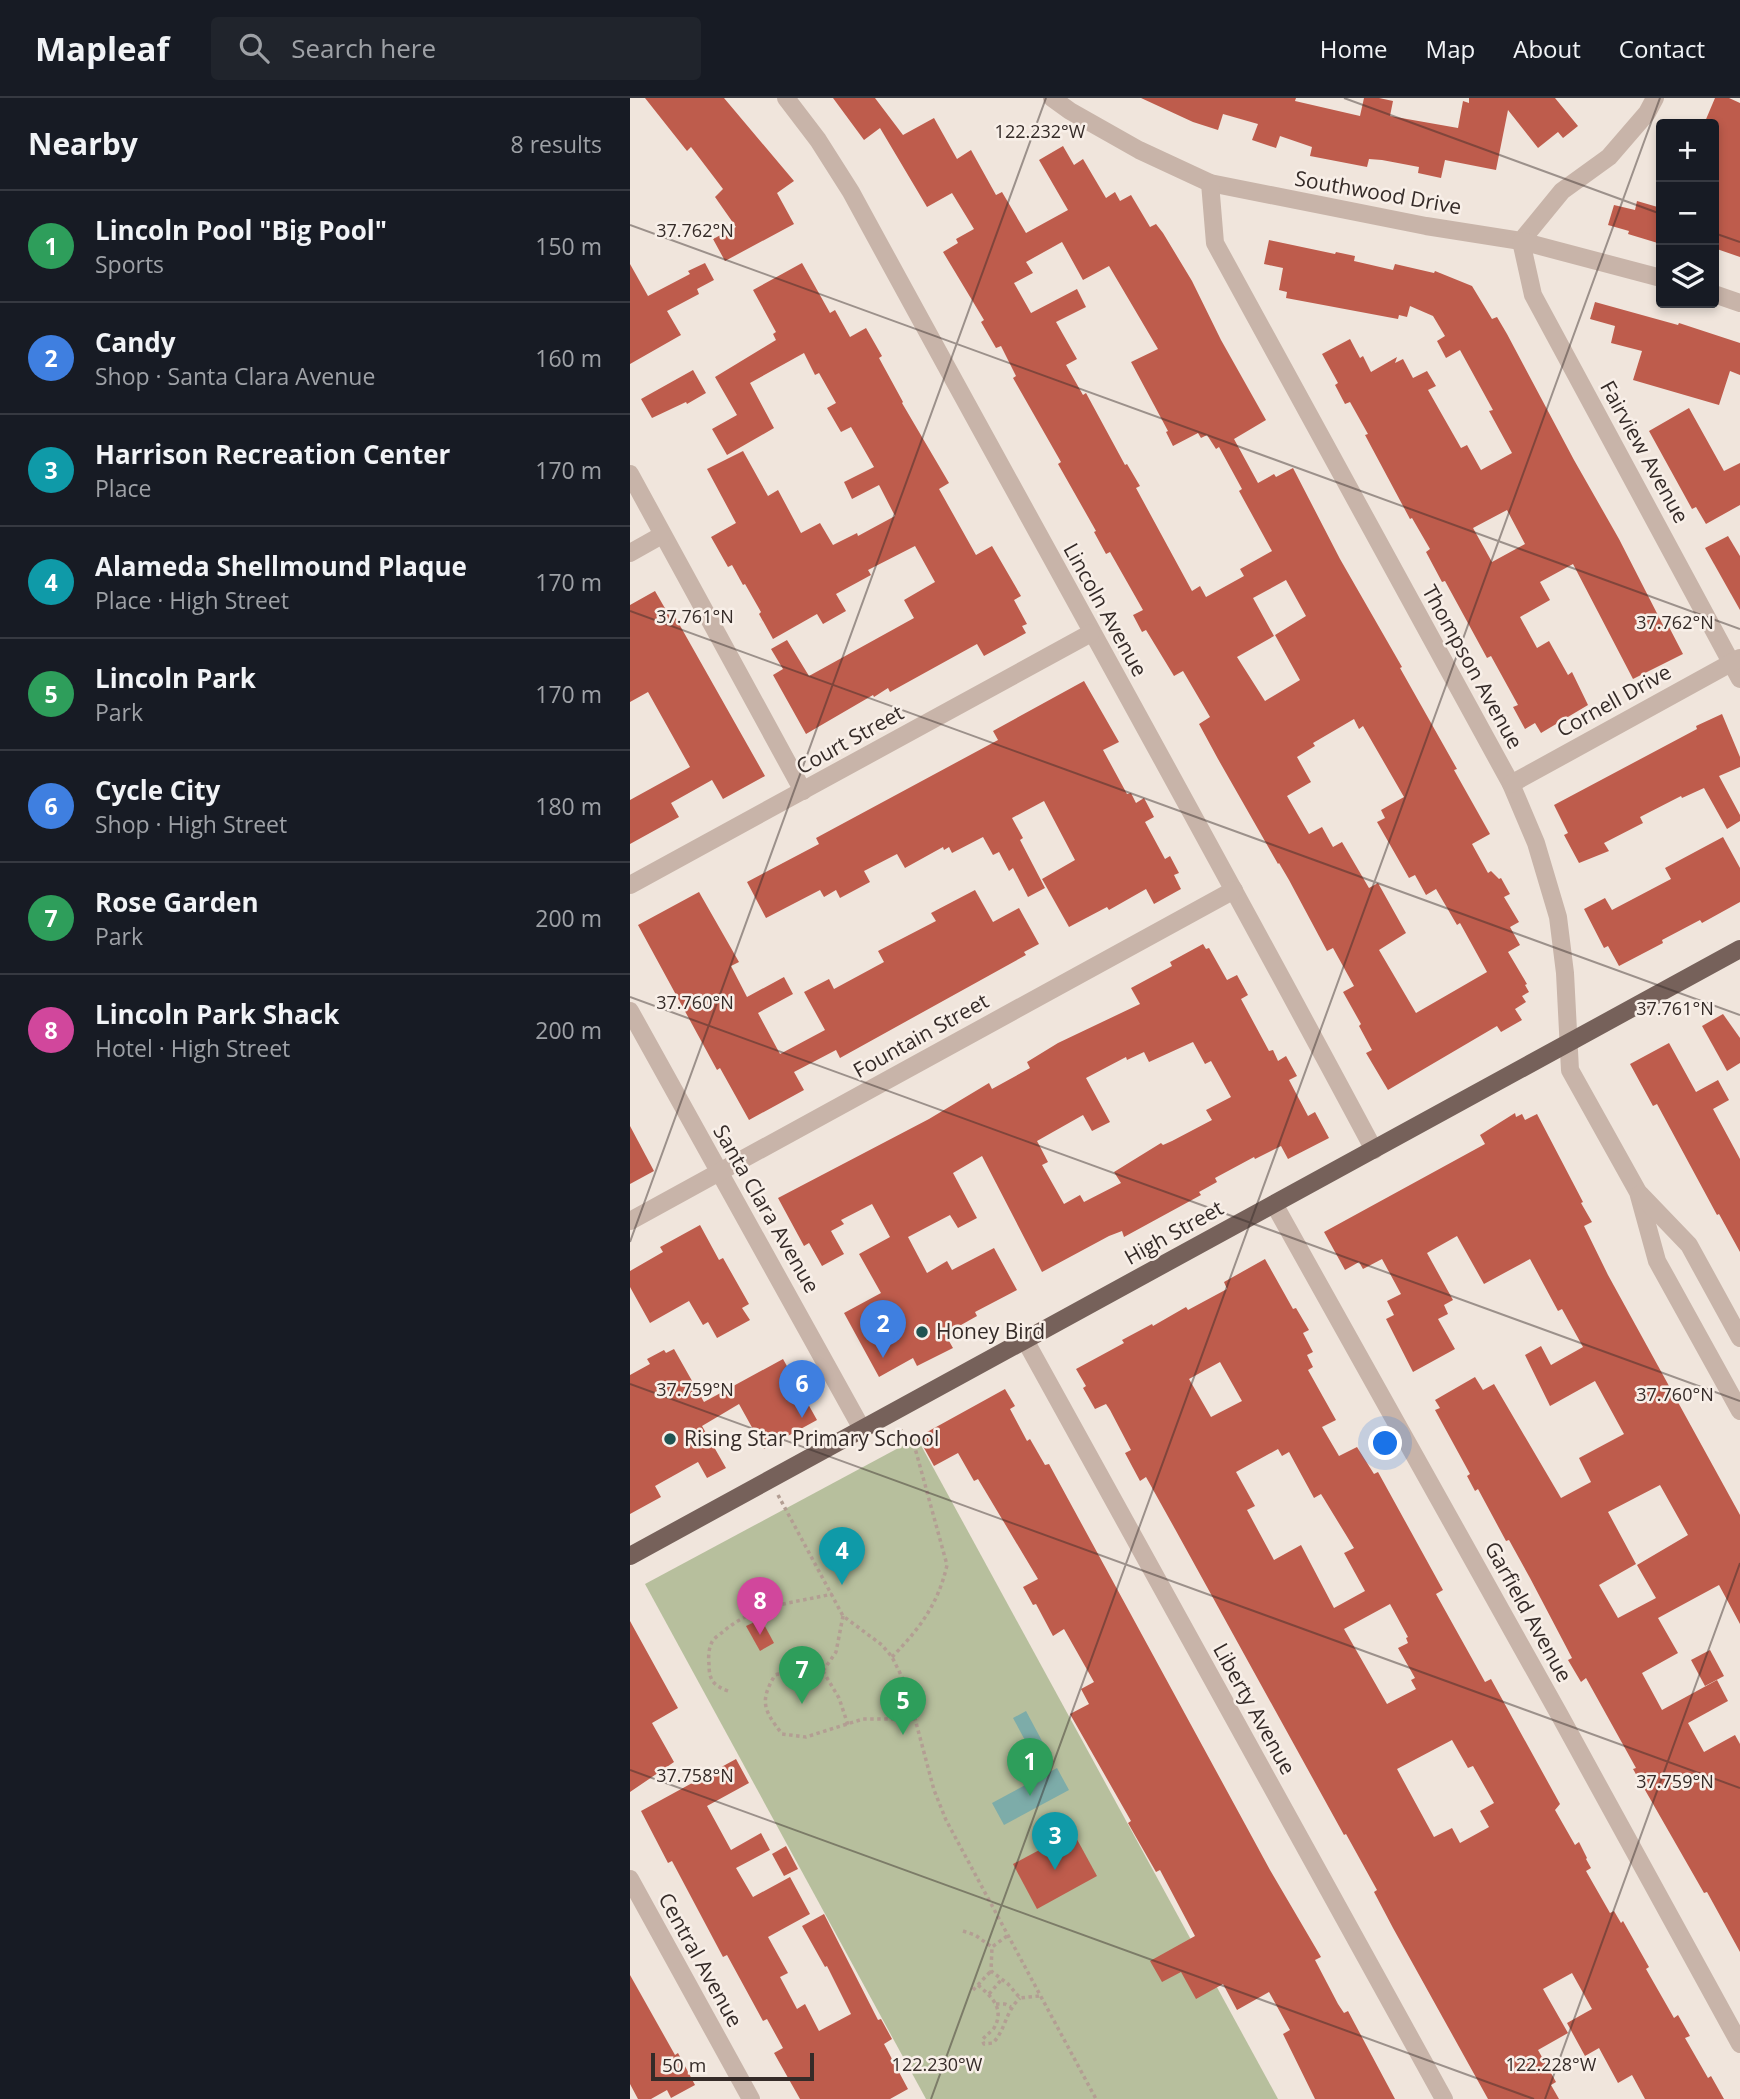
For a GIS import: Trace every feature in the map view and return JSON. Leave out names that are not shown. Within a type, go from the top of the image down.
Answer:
[{"type":"main road","name":"High Street","points":[[630,1556],[1740,949]]},
{"type":"street","name":"Lincoln Avenue","points":[[786,98],[851,192],[1374,1150]]},
{"type":"street","name":"Southwood Drive","points":[[1052,98],[1139,150],[1210,183],[1414,224],[1521,241],[1656,277]]},
{"type":"street","points":[[1521,241],[1562,191],[1609,157],[1647,113],[1655,98]]},
{"type":"street","name":"Thompson Avenue","points":[[1210,183],[1214,243],[1511,784],[1536,843],[1558,917],[1565,973],[1571,1074],[1638,1192],[1657,1261],[1740,1411]]},
{"type":"street","name":"Fairview Avenue","points":[[1521,241],[1533,295],[1736,660],[1740,679]]},
{"type":"street","points":[[1719,296],[1740,303]]},
{"type":"street","points":[[630,474],[803,792]]},
{"type":"street","points":[[630,553],[662,535]]},
{"type":"street","name":"Court Street","points":[[630,885],[1091,633]]},
{"type":"street","name":"Cornell Drive","points":[[1511,784],[1736,660]]},
{"type":"street","name":"Fountain Street","points":[[630,1221],[1234,890]]},
{"type":"street","name":"Santa Clara Avenue","points":[[630,1011],[862,1429]]},
{"type":"street","name":"Thompson Avenue","points":[[1638,1192],[1689,1245],[1740,1338]]},
{"type":"street","name":"Garfield Avenue","points":[[1275,1204],[1740,2044]]},
{"type":"street","name":"Liberty Avenue","points":[[1025,1340],[1444,2099]]},
{"type":"street","name":"Central Avenue","points":[[630,1879],[751,2099]]},
{"type":"path","points":[[889,1415],[915,1448],[926,1480],[947,1565],[943,1581],[922,1626],[892,1657]]},
{"type":"path","points":[[770,1480],[843,1616],[882,1645],[892,1657],[906,1685],[934,1790],[946,1820],[1097,2099]]},
{"type":"path","points":[[728,1691],[715,1686],[710,1680],[708,1658],[712,1641],[726,1628],[746,1616],[768,1608],[831,1594]]},
{"type":"path","points":[[823,1671],[836,1651],[843,1616]]},
{"type":"path","points":[[848,1725],[839,1698],[823,1671],[800,1667],[775,1675],[765,1692],[765,1709],[782,1734],[806,1737],[848,1725],[863,1719],[915,1719]]},
{"type":"path","points":[[963,1931],[992,1947]]},
{"type":"path","points":[[973,1990],[991,1971],[992,1947],[1007,1935]]},
{"type":"path","points":[[991,1971],[1020,1998]]},
{"type":"path","points":[[989,1994],[1002,1979]]},
{"type":"path","points":[[978,1984],[996,2004],[998,2018],[995,2026],[982,2040],[984,2044],[993,2043],[998,2037],[1011,2007],[1020,1998],[1039,1996]]},
{"type":"path","points":[[996,2004],[1011,2007]]},
{"type":"green space","points":[[917,1438],[1278,2099],[926,2099],[645,1584]]},
{"type":"water","points":[[1026,1711],[1049,1754],[1036,1761],[1013,1718]]},
{"type":"water","points":[[1057,1768],[1069,1790],[1004,1825],[992,1803]]},
{"type":"building","points":[[645,98],[724,98],[794,181],[777,193],[794,224],[725,261],[713,239],[736,227],[715,197],[723,189],[691,147],[687,151]]},
{"type":"building","points":[[833,98],[875,98],[903,135],[934,118],[957,159],[971,150],[996,195],[1002,192],[1026,233],[1068,210],[1039,160],[1063,146],[1074,165],[1083,159],[1106,198],[1115,192],[1120,201],[1131,195],[1150,227],[1156,224],[1163,233],[1192,281],[1221,340],[1266,420],[1234,439],[1258,483],[1293,468],[1490,834],[1472,844],[1488,873],[1491,871],[1501,878],[1510,894],[1504,897],[1519,922],[1510,927],[1520,945],[1508,952],[1529,992],[1522,996],[1526,1002],[1515,1009],[1522,1020],[1501,1032],[1497,1026],[1388,1090],[1366,1053],[1372,1050],[1343,992],[1354,986],[1333,948],[1327,951],[1199,724],[1210,717],[1183,671],[1174,676],[1146,630],[1142,632],[1133,615],[1143,610],[1110,552],[1106,554],[1058,464],[1061,462],[1013,378],[1016,376],[1001,346],[996,348],[981,322],[984,320],[943,252],[958,243],[956,239],[974,229],[952,193],[927,207],[880,128],[864,140]],"holes":[[[1062,242],[1083,280],[1109,266],[1158,349],[1131,362],[1168,431],[1166,432],[1173,446],[1198,433],[1201,438],[1207,435],[1216,449],[1219,447],[1242,489],[1239,491],[1272,551],[1240,569],[1244,576],[1206,597],[1200,586],[1192,591],[1136,488],[1140,486],[1127,464],[1125,465],[1086,393],[1083,395],[1066,365],[1077,359],[1056,322],[1086,307],[1077,289],[1031,313],[1014,283],[1033,273],[1026,262]],[[1286,580],[1306,616],[1275,635],[1300,680],[1265,701],[1237,657],[1274,636],[1253,598]],[[1354,719],[1359,729],[1363,726],[1404,797],[1381,810],[1385,818],[1377,822],[1409,878],[1415,875],[1426,895],[1436,889],[1457,925],[1460,923],[1487,972],[1416,1013],[1379,950],[1406,933],[1378,883],[1369,888],[1342,842],[1333,847],[1322,827],[1309,834],[1287,796],[1311,782],[1297,757],[1315,746],[1313,743]]]},
{"type":"building","points":[[1141,98],[1296,98],[1295,101],[1360,116],[1364,98],[1379,98],[1393,101],[1390,116],[1458,128],[1463,101],[1469,103],[1469,98],[1555,98],[1578,126],[1563,138],[1558,132],[1538,148],[1508,110],[1496,170],[1445,160],[1441,178],[1418,173],[1419,167],[1382,160],[1369,159],[1367,167],[1310,156],[1312,147],[1280,136],[1276,148],[1252,140],[1258,124],[1223,114],[1218,130],[1193,122]]},
{"type":"building","points":[[1715,98],[1729,98],[1740,103],[1740,257],[1719,250],[1719,119],[1706,119]]},
{"type":"building","points":[[1637,201],[1656,207],[1656,242],[1608,225],[1614,205],[1635,210]]},
{"type":"building","points":[[1269,240],[1355,256],[1354,261],[1393,270],[1395,264],[1434,273],[1435,271],[1472,286],[1492,319],[1497,317],[1507,334],[1665,629],[1669,627],[1683,654],[1633,679],[1573,564],[1540,582],[1550,600],[1520,617],[1537,648],[1549,641],[1568,675],[1572,672],[1588,705],[1541,733],[1535,723],[1525,729],[1513,707],[1518,705],[1491,656],[1487,658],[1445,581],[1442,582],[1426,552],[1430,549],[1412,518],[1410,519],[1350,402],[1345,404],[1335,385],[1338,383],[1322,354],[1350,339],[1371,372],[1397,357],[1395,363],[1403,359],[1413,378],[1427,371],[1436,386],[1428,390],[1461,448],[1467,445],[1481,470],[1512,453],[1489,411],[1493,410],[1460,350],[1446,358],[1437,341],[1445,336],[1433,316],[1410,306],[1407,317],[1399,315],[1398,319],[1286,298],[1287,292],[1279,290],[1283,268],[1264,264]],"holes":[[[1507,510],[1525,544],[1492,562],[1473,528]]]},
{"type":"building","points":[[705,263],[714,280],[697,289],[699,294],[667,311],[681,335],[630,364],[630,264],[648,296]]},
{"type":"building","points":[[802,263],[830,313],[835,310],[850,337],[866,328],[882,356],[879,358],[902,403],[949,483],[939,489],[976,555],[992,546],[1021,596],[1014,600],[1027,624],[1022,626],[1026,633],[984,656],[977,644],[890,692],[888,688],[874,697],[873,695],[806,734],[773,675],[783,669],[771,649],[787,640],[809,676],[914,618],[904,600],[935,582],[915,546],[868,570],[871,575],[836,594],[846,611],[823,624],[817,614],[773,639],[745,584],[743,585],[732,565],[728,567],[711,537],[736,523],[707,469],[743,451],[768,496],[778,490],[801,533],[820,523],[833,545],[857,533],[858,536],[895,516],[879,485],[852,499],[844,482],[874,467],[851,427],[841,432],[827,408],[836,403],[819,373],[815,375],[804,353],[750,383],[774,428],[727,455],[712,429],[737,415],[715,377],[776,340],[773,334],[776,332],[753,290]]},
{"type":"building","points":[[1595,302],[1678,325],[1679,323],[1740,343],[1740,375],[1730,371],[1719,405],[1633,380],[1642,351],[1611,343],[1615,326],[1590,319]]},
{"type":"building","points":[[693,370],[706,393],[652,418],[641,399]]},
{"type":"building","points":[[1689,408],[1724,471],[1740,463],[1740,505],[1706,524],[1696,507],[1692,509],[1649,431]]},
{"type":"building","points":[[1728,536],[1740,556],[1740,610],[1705,548]]},
{"type":"building","points":[[655,591],[670,617],[674,615],[765,776],[723,799],[712,780],[671,803],[679,817],[630,844],[630,800],[690,767],[648,692],[630,702],[630,605]]},
{"type":"building","points":[[1084,681],[1119,742],[1103,750],[1127,794],[1131,793],[1136,803],[1144,798],[1154,817],[1145,822],[1165,859],[1170,856],[1179,873],[1174,875],[1181,889],[1154,904],[1146,889],[1109,910],[1107,907],[1069,927],[1042,879],[1075,860],[1044,801],[1012,818],[1023,838],[1020,840],[1045,888],[1028,897],[1013,868],[1009,871],[999,852],[993,855],[983,837],[952,853],[949,847],[944,850],[943,847],[905,868],[897,854],[864,871],[870,882],[840,898],[836,890],[824,897],[820,890],[766,918],[747,882],[819,844],[816,838],[998,740],[993,731]]},
{"type":"building","points":[[1722,714],[1740,757],[1740,767],[1719,776],[1740,815],[1740,821],[1727,829],[1704,788],[1682,798],[1681,796],[1640,817],[1643,823],[1604,843],[1609,851],[1579,863],[1564,835],[1568,833],[1554,805]]},
{"type":"building","points":[[1723,837],[1740,868],[1740,902],[1702,923],[1700,920],[1662,940],[1663,943],[1619,966],[1608,946],[1604,948],[1584,909],[1605,898],[1612,910],[1671,879],[1665,868]]},
{"type":"building","points":[[975,890],[993,922],[1019,908],[1039,944],[1024,952],[1026,955],[840,1058],[836,1050],[794,1072],[804,1090],[749,1120],[720,1068],[717,1070],[638,925],[699,892],[739,962],[731,966],[747,997],[784,977],[793,994],[758,1013],[780,1054],[825,1030],[804,992],[829,979],[834,989],[884,962],[878,951],[936,921],[931,913]]},
{"type":"building","points":[[1203,944],[1206,949],[1209,948],[1227,980],[1237,975],[1248,995],[1241,999],[1269,1051],[1273,1050],[1278,1061],[1286,1056],[1297,1076],[1289,1080],[1308,1116],[1315,1112],[1329,1138],[1288,1159],[1281,1146],[1255,1159],[1254,1157],[1215,1178],[1217,1182],[1199,1192],[1201,1195],[1124,1237],[1122,1231],[1109,1236],[1042,1272],[982,1156],[953,1173],[977,1218],[958,1228],[950,1215],[908,1237],[927,1273],[947,1261],[952,1270],[994,1248],[1017,1290],[975,1312],[977,1316],[945,1334],[953,1348],[917,1366],[913,1358],[879,1377],[844,1313],[881,1293],[859,1254],[890,1237],[872,1204],[841,1220],[844,1224],[831,1231],[844,1254],[822,1266],[809,1243],[804,1246],[778,1198],[929,1119],[989,1083],[992,1089],[1030,1068],[1027,1062],[1058,1043],[1140,1004],[1131,988],[1172,966],[1170,962]],"holes":[[[1193,1042],[1205,1064],[1211,1061],[1231,1097],[1206,1110],[1212,1120],[1172,1141],[1163,1145],[1161,1143],[1114,1172],[1121,1183],[1084,1202],[1080,1195],[1064,1204],[1042,1165],[1048,1162],[1037,1141],[1083,1115],[1092,1131],[1110,1122],[1086,1078],[1126,1057],[1127,1060],[1144,1052],[1149,1062]]]},
{"type":"building","points":[[1723,1014],[1740,1038],[1740,1063],[1727,1071],[1702,1026]]},
{"type":"building","points":[[1669,1043],[1696,1092],[1718,1080],[1729,1100],[1713,1109],[1740,1159],[1740,1252],[1657,1104],[1653,1106],[1630,1064]]},
{"type":"building","points":[[1515,1113],[1516,1117],[1522,1114],[1525,1120],[1537,1114],[1592,1222],[1584,1226],[1608,1275],[1740,1515],[1740,1624],[1719,1585],[1658,1618],[1678,1653],[1642,1673],[1662,1710],[1717,1680],[1728,1701],[1688,1723],[1704,1752],[1735,1735],[1740,1744],[1740,1952],[1633,1769],[1636,1768],[1586,1678],[1581,1682],[1568,1660],[1572,1658],[1530,1578],[1478,1489],[1475,1491],[1467,1476],[1470,1474],[1435,1410],[1440,1408],[1435,1400],[1475,1377],[1483,1390],[1494,1384],[1561,1498],[1591,1482],[1579,1458],[1624,1434],[1595,1381],[1550,1406],[1525,1355],[1541,1346],[1551,1365],[1583,1347],[1562,1309],[1558,1311],[1530,1259],[1484,1284],[1457,1236],[1427,1253],[1453,1300],[1444,1305],[1448,1314],[1438,1319],[1455,1349],[1413,1372],[1386,1319],[1394,1315],[1387,1301],[1401,1294],[1382,1259],[1363,1269],[1359,1262],[1345,1270],[1324,1232],[1485,1144],[1480,1135]],"holes":[[[1660,1485],[1688,1535],[1637,1565],[1656,1598],[1618,1618],[1599,1585],[1636,1564],[1608,1512]]]},
{"type":"building","points":[[630,1126],[654,1171],[630,1184]]},
{"type":"building","points":[[700,1225],[719,1260],[723,1258],[749,1304],[742,1308],[750,1320],[717,1338],[708,1322],[703,1325],[689,1301],[650,1323],[630,1287],[630,1271],[663,1252],[660,1247]]},
{"type":"building","points":[[1265,1259],[1293,1309],[1296,1308],[1309,1330],[1303,1333],[1313,1352],[1307,1355],[1313,1367],[1308,1370],[1336,1420],[1322,1427],[1339,1456],[1357,1447],[1374,1474],[1378,1472],[1443,1590],[1436,1594],[1485,1682],[1491,1679],[1560,1804],[1555,1810],[1575,1845],[1579,1842],[1591,1868],[1586,1871],[1610,1913],[1614,1911],[1621,1923],[1623,1921],[1674,2018],[1678,2015],[1690,2036],[1685,2038],[1708,2078],[1711,2076],[1724,2099],[1645,2099],[1632,2075],[1618,2083],[1599,2048],[1585,2056],[1567,2023],[1592,2009],[1572,1973],[1543,1989],[1568,2033],[1538,2050],[1556,2082],[1551,2085],[1559,2099],[1488,2099],[1393,1928],[1374,1892],[1377,1890],[1146,1477],[1140,1481],[1125,1453],[1131,1450],[1110,1410],[1106,1404],[1095,1409],[1076,1369],[1152,1324],[1153,1326],[1186,1307],[1188,1310],[1227,1289],[1224,1282]],"holes":[[[1220,1362],[1242,1401],[1211,1417],[1189,1379]],[[1278,1449],[1282,1456],[1289,1452],[1314,1498],[1321,1494],[1354,1548],[1344,1553],[1365,1591],[1334,1608],[1301,1545],[1274,1560],[1247,1510],[1255,1506],[1236,1472]],[[1390,1604],[1408,1637],[1408,1643],[1398,1648],[1415,1678],[1411,1680],[1416,1689],[1387,1704],[1344,1629]],[[1452,1740],[1468,1768],[1473,1766],[1494,1803],[1480,1811],[1489,1827],[1460,1843],[1452,1828],[1434,1837],[1397,1769]]]},
{"type":"building","points":[[674,1349],[704,1402],[783,1359],[817,1420],[764,1449],[739,1404],[702,1426],[726,1468],[707,1478],[698,1462],[655,1486],[661,1497],[630,1514],[630,1375],[650,1364],[647,1359],[664,1350],[666,1353]]},
{"type":"building","points":[[1005,1389],[1015,1406],[1010,1409],[1027,1441],[1030,1439],[1045,1465],[1049,1464],[1270,1870],[1321,1957],[1315,1960],[1338,2004],[1344,2013],[1348,2011],[1395,2099],[1315,2099],[1283,2034],[1290,2030],[1269,1992],[1237,2010],[1223,1984],[1196,1999],[1181,1972],[1162,1982],[1150,1961],[1195,1936],[1160,1870],[1156,1872],[1128,1823],[1131,1821],[1070,1714],[1089,1704],[1081,1689],[1094,1682],[1064,1629],[1053,1636],[1036,1604],[1033,1605],[1023,1587],[1038,1579],[978,1479],[974,1481],[958,1453],[934,1466],[918,1437]]},
{"type":"building","points":[[761,1619],[774,1643],[760,1651],[746,1626]]},
{"type":"building","points":[[630,1621],[678,1708],[652,1723],[674,1762],[630,1792]]},
{"type":"building","points":[[1710,1650],[1724,1676],[1705,1686],[1691,1660]]},
{"type":"building","points":[[736,1759],[749,1783],[707,1806],[731,1850],[761,1833],[770,1850],[736,1868],[753,1897],[790,1877],[810,1914],[768,1937],[788,1973],[780,1977],[797,2009],[805,2004],[819,2031],[851,2014],[827,1966],[825,1967],[802,1926],[824,1914],[878,2020],[881,2019],[892,2039],[884,2044],[908,2089],[890,2099],[800,2099],[774,2053],[783,2048],[767,2019],[763,2021],[727,1955],[723,1957],[672,1861],[668,1863],[641,1811]]},
{"type":"building","points":[[1073,1832],[1097,1876],[1037,1909],[1013,1864]]},
{"type":"building","points":[[786,1846],[798,1869],[784,1876],[772,1854]]},
{"type":"building","points":[[630,1975],[695,2085],[671,2098],[667,2090],[651,2099],[638,2099],[630,2084]]},
{"type":"place","name":"Honey Bird","points":[[922,1332]]},
{"type":"place","name":"Candy","points":[[883,1358]]},
{"type":"place","name":"Cycle City","points":[[802,1418]]},
{"type":"place","name":"Rising Star Primary School","points":[[670,1439]]},
{"type":"place","name":"Alameda Shellmound Plaque","points":[[842,1585]]},
{"type":"place","name":"Lincoln Park Shack","points":[[760,1635]]},
{"type":"place","name":"Rose Garden","points":[[802,1704]]},
{"type":"place","name":"Lincoln Park","points":[[903,1735]]},
{"type":"place","name":"Lincoln Pool \"Big Pool\"","points":[[1030,1796]]},
{"type":"place","name":"Harrison Recreation Center","points":[[1055,1870]]}]
